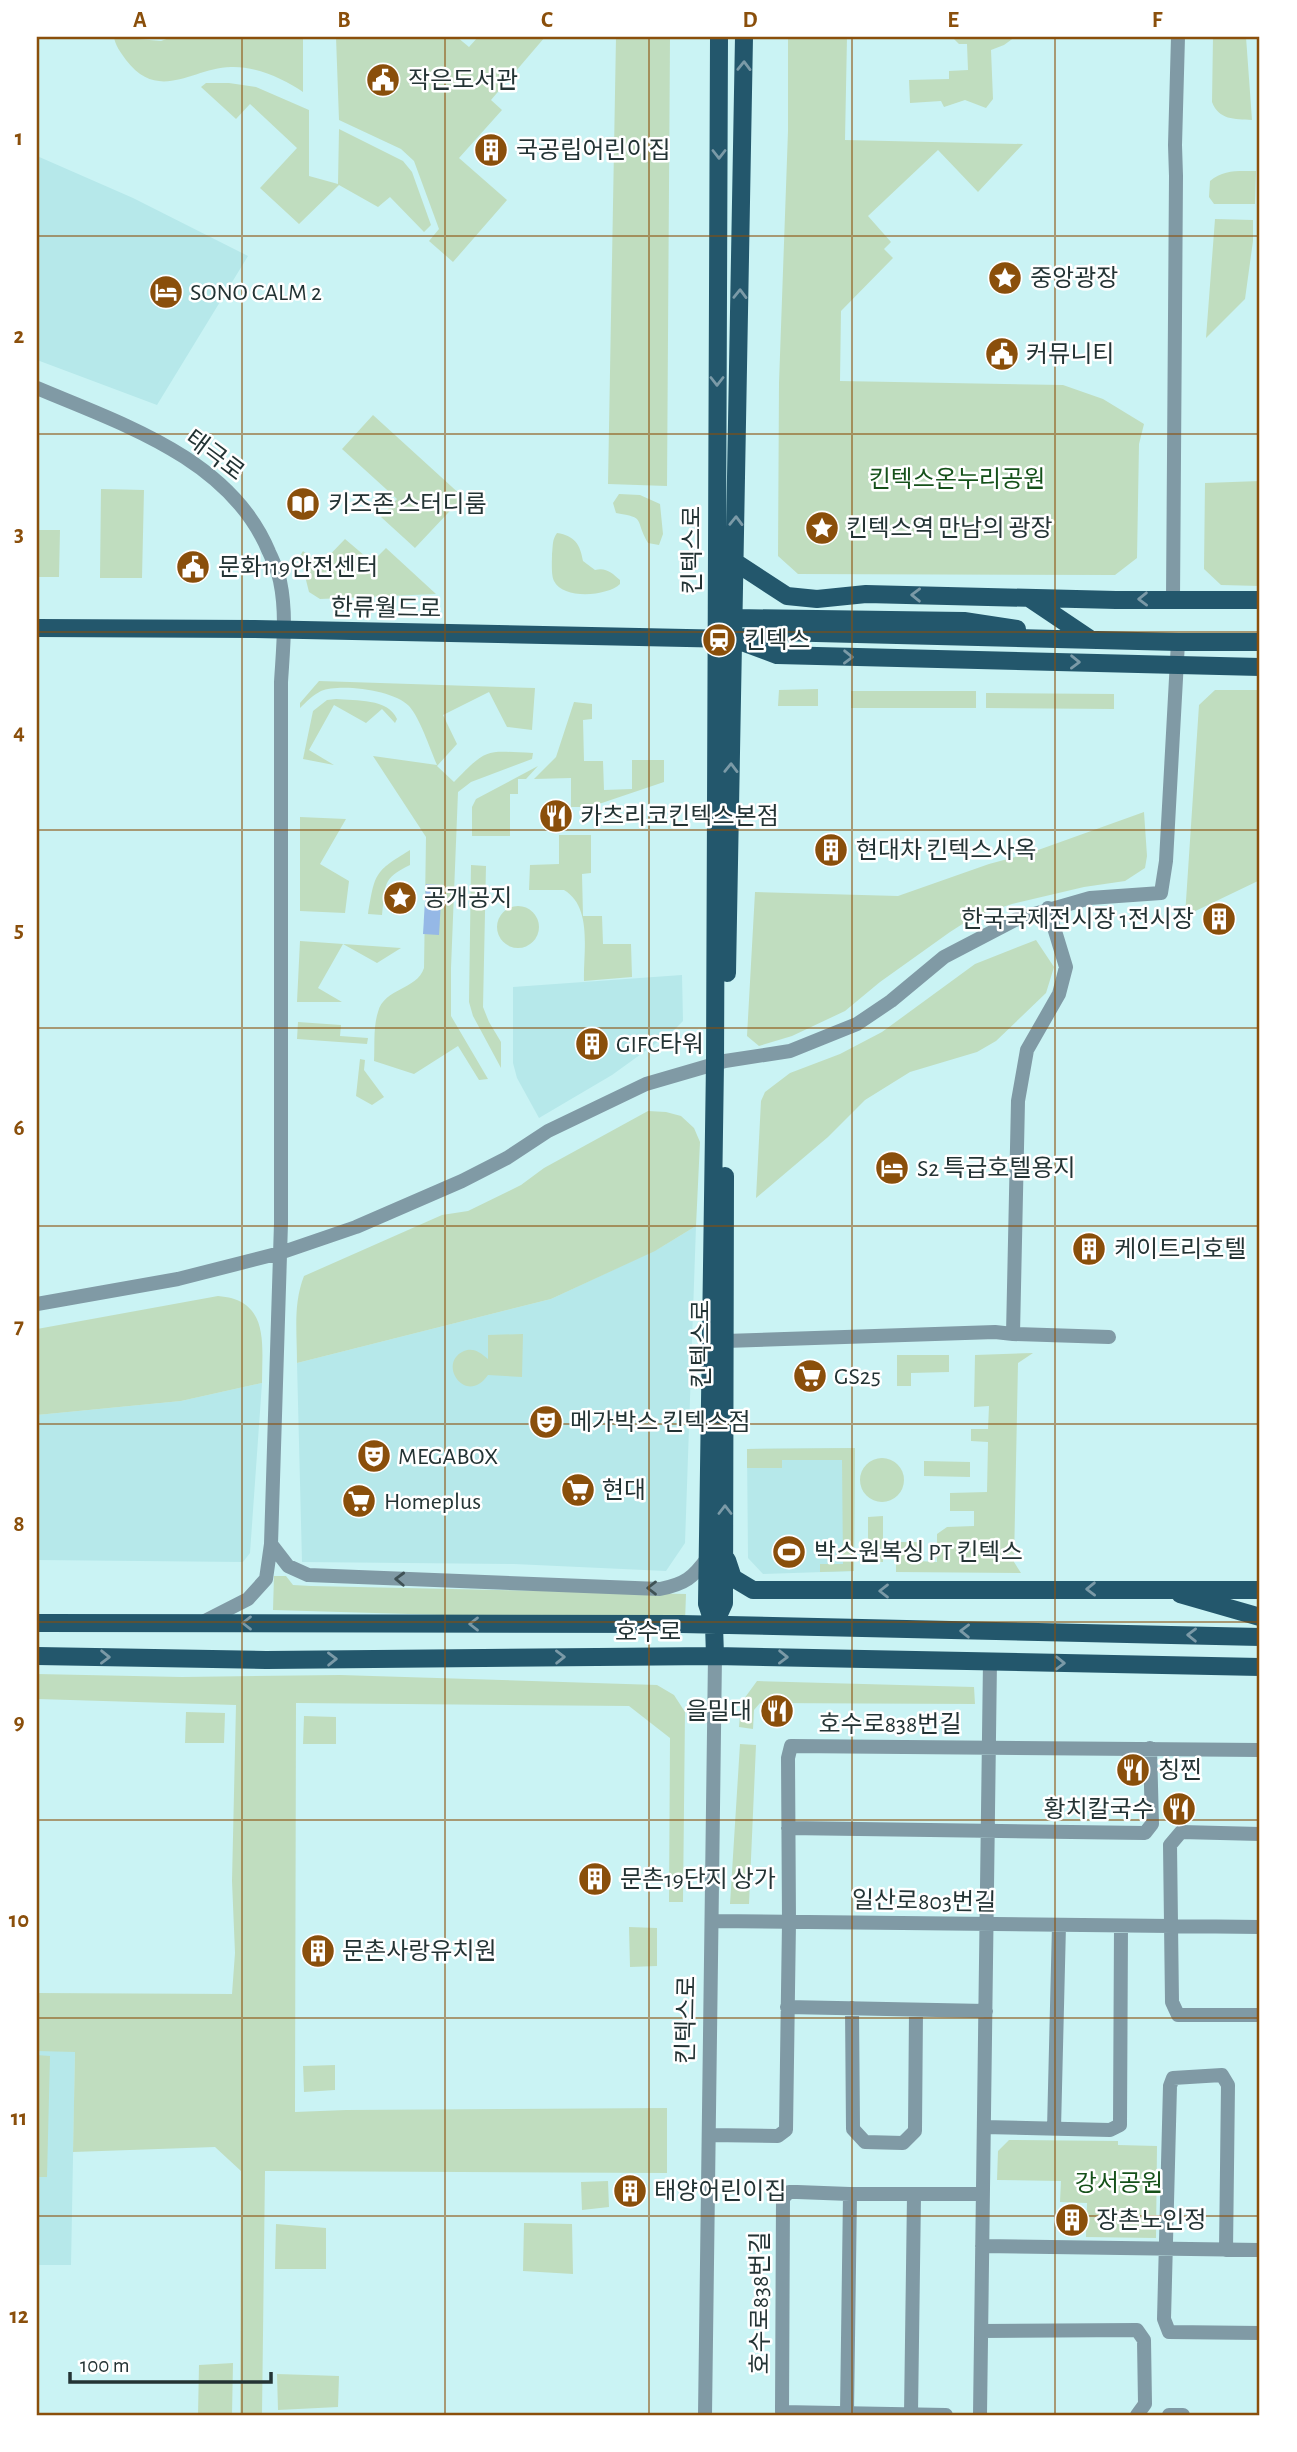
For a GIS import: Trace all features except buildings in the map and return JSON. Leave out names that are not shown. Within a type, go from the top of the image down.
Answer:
[{"type":"main road","name":"킨텍스로","points":[[715,1656],[714,1625],[724,1603],[716,1556],[725,638],[719,37]]},
{"type":"main road","name":"킨텍스로","points":[[725,638],[734,618],[744,37]]},
{"type":"main road","points":[[735,562],[787,596],[817,599],[866,594],[1260,600]]},
{"type":"main road","points":[[1028,598],[1090,639]]},
{"type":"main road","points":[[734,618],[964,621],[1090,639]]},
{"type":"main road","name":"한류월드로","points":[[37,628],[725,638]]},
{"type":"main road","points":[[725,638],[776,632],[1260,642]]},
{"type":"main road","points":[[725,638],[777,655],[1260,667]]},
{"type":"main road","name":"킨텍스로","points":[[716,1556],[725,1341],[720,1062]]},
{"type":"main road","points":[[716,1556],[733,1578],[752,1590],[1260,1590]]},
{"type":"main road","points":[[1160,1588],[1260,1617]]},
{"type":"main road","name":"호수로","points":[[37,1623],[714,1625],[1260,1637]]},
{"type":"main road","name":"호수로","points":[[37,1656],[266,1660],[715,1656],[1260,1667]]},
{"type":"street","points":[[1174,599],[1175,145],[1178,37]]},
{"type":"street","name":"태극로","points":[[37,388],[145,435],[183,457],[231,492],[258,529],[280,580],[284,630],[281,682],[280,1253],[271,1544],[266,1579],[248,1599],[200,1623]]},
{"type":"street","points":[[37,1304],[178,1279],[280,1253],[356,1227],[433,1195],[507,1158],[548,1131],[646,1084],[720,1062],[790,1051],[857,1024],[891,1002],[944,957],[1017,919],[1090,898],[1161,893],[1166,861],[1178,642]]},
{"type":"street","points":[[1013,1334],[1018,1101],[1027,1050],[1059,994],[1066,967],[1048,908]]},
{"type":"street","points":[[725,1341],[1013,1334],[1108,1337]]},
{"type":"street","points":[[271,1544],[288,1566],[308,1575],[660,1589],[682,1584],[716,1556]]},
{"type":"street","name":"킨텍스로","points":[[705,2415],[715,1656]]},
{"type":"street","name":"호수로838번길","points":[[980,2415],[990,1661]]},
{"type":"street","name":"호수로838번길","points":[[788,1828],[788,1758],[791,1746],[1260,1750]]},
{"type":"street","points":[[709,2135],[778,2136],[786,2130],[788,1828],[1145,1833],[1152,1824],[1154,1748]]},
{"type":"street","points":[[1260,1833],[1181,1832],[1170,1845],[1172,2002],[1178,2015],[1260,2015]]},
{"type":"street","name":"일산로803번길","points":[[712,1921],[1260,1927]]},
{"type":"street","points":[[1054,2129],[1059,1925]]},
{"type":"street","points":[[984,2127],[1110,2130],[1120,2125],[1121,1926]]},
{"type":"street","points":[[787,2007],[986,2011]]},
{"type":"street","points":[[852,2008],[853,2129],[865,2142],[904,2143],[915,2131],[916,2010]]},
{"type":"street","points":[[1226,2249],[1228,2085],[1222,2076],[1173,2078],[1170,2086],[1164,2319],[1168,2332],[1260,2333]]},
{"type":"street","name":"호수로838번길","points":[[946,2415],[782,2412],[783,2198],[789,2192],[983,2194]]},
{"type":"street","points":[[847,2412],[850,2194]]},
{"type":"street","points":[[911,2414],[914,2195]]},
{"type":"street","points":[[982,2246],[1260,2250]]},
{"type":"street","points":[[981,2330],[1137,2330],[1144,2340],[1145,2404],[1137,2415]]},
{"type":"street","points":[[1169,2415],[1183,2415]]},
{"type":"shaded area","points":[[37,156],[133,198],[248,256],[157,405],[37,360]]},
{"type":"shaded area","points":[[426,884],[442,885],[439,935],[423,934]]},
{"type":"shaded area","points":[[682,975],[683,1021],[673,1031],[612,1075],[539,1118],[517,1078],[513,1063],[513,987]]},
{"type":"shaded area","points":[[696,1226],[685,1543],[666,1571],[514,1564],[302,1562],[297,1363],[551,1299],[658,1249]]},
{"type":"shaded area","points":[[262,1383],[250,1553],[243,1562],[37,1560],[37,1415],[181,1401]]},
{"type":"shaded area","points":[[855,1448],[854,1571],[763,1574],[748,1558],[747,1449]]},
{"type":"shaded area","points":[[37,2051],[75,2051],[71,2265],[37,2265]]},
{"type":"green space","points":[[114,37],[161,41],[172,37],[303,37],[303,92],[269,74],[240,67],[217,69],[176,80],[151,79],[138,73],[126,60]]},
{"type":"green space","points":[[336,37],[457,37],[469,47],[478,37],[545,37],[491,100],[502,110],[459,158],[507,200],[453,262],[429,241],[439,229],[414,161],[401,149],[339,120]]},
{"type":"green space","points":[[616,37],[670,37],[667,486],[608,484]]},
{"type":"green space","name":"킨텍스온누리공원","points":[[788,37],[847,37],[845,140],[1023,144],[978,192],[938,150],[868,216],[891,242],[884,249],[893,258],[841,311],[840,381],[1063,385],[1103,399],[1144,424],[1139,444],[1137,558],[1115,575],[798,574],[778,556],[779,383],[788,131]]},
{"type":"green space","points":[[952,37],[1015,37],[991,50],[993,99],[986,108],[965,100],[944,107],[941,101],[910,103],[909,80],[949,79],[949,71],[968,70],[967,44],[959,44]]},
{"type":"green space","points":[[1213,37],[1246,37],[1252,120],[1233,119],[1223,115],[1212,102]]},
{"type":"green space","points":[[206,83],[256,87],[309,110],[309,176],[338,184],[339,129],[403,161],[412,172],[431,225],[424,232],[390,197],[378,207],[339,185],[299,224],[260,188],[297,148],[250,104],[236,119],[201,87]]},
{"type":"green space","points":[[1232,171],[1256,171],[1255,204],[1214,204],[1209,197],[1210,181],[1215,177]]},
{"type":"green space","points":[[1215,219],[1253,220],[1253,241],[1245,299],[1206,338]]},
{"type":"green space","points":[[373,415],[463,497],[415,548],[381,517],[397,499],[342,449]]},
{"type":"green space","points":[[1260,481],[1260,586],[1221,585],[1204,569],[1205,483]]},
{"type":"green space","points":[[101,489],[144,490],[142,578],[100,578]]},
{"type":"green space","points":[[619,494],[640,495],[660,504],[663,534],[659,545],[648,543],[636,518],[616,513],[613,503]]},
{"type":"green space","points":[[37,530],[60,530],[59,577],[37,577]]},
{"type":"green space","points":[[557,533],[576,542],[583,561],[595,570],[602,569],[611,573],[620,580],[620,584],[606,591],[586,594],[566,591],[559,587],[552,575],[553,543]]},
{"type":"green space","points":[[345,539],[372,562],[386,548],[436,594],[320,599],[309,592],[300,556],[303,551],[320,565]]},
{"type":"green space","points":[[319,681],[535,688],[532,730],[507,727],[489,692],[443,715],[457,744],[437,766],[454,782],[474,762],[488,754],[533,753],[532,759],[471,782],[458,792],[451,1016],[488,1079],[479,1080],[458,1046],[414,1074],[374,1061],[375,1024],[381,1004],[393,993],[415,981],[424,968],[426,837],[373,756],[437,765],[413,711],[402,700],[366,689],[341,688],[321,691],[300,708],[300,703]]},
{"type":"green space","points":[[818,689],[818,706],[778,706],[779,690]]},
{"type":"green space","points":[[1215,690],[1260,690],[1260,880],[1185,916],[1199,705]]},
{"type":"green space","points":[[851,691],[976,691],[976,708],[851,708]]},
{"type":"green space","points":[[986,693],[1114,694],[1114,709],[986,708]]},
{"type":"green space","points":[[327,700],[379,704],[393,712],[397,719],[395,723],[382,709],[366,723],[334,705],[309,750],[334,765],[303,759],[313,711]]},
{"type":"green space","points":[[574,702],[592,704],[592,719],[583,720],[584,761],[603,761],[604,790],[632,789],[632,760],[664,760],[664,782],[590,807],[571,807],[571,778],[534,779],[556,757]]},
{"type":"green space","points":[[538,766],[526,779],[518,779],[518,794],[510,794],[510,836],[472,836],[472,807],[476,799]]},
{"type":"green space","points":[[1144,812],[1147,856],[1145,868],[1125,881],[1084,887],[975,916],[880,982],[845,1011],[792,1036],[759,1046],[747,1036],[755,892],[898,896]]},
{"type":"green space","points":[[300,817],[346,819],[320,864],[349,881],[345,913],[300,911]]},
{"type":"green space","points":[[559,835],[591,835],[591,873],[582,874],[583,916],[602,916],[603,944],[631,944],[632,977],[584,981],[584,931],[579,907],[564,890],[529,890],[530,865],[559,864]]},
{"type":"green space","points":[[410,850],[410,865],[389,879],[382,915],[368,914],[378,875]]},
{"type":"green space","points":[[471,865],[486,866],[483,1007],[501,1042],[501,1068],[473,1016],[469,1002]]},
{"type":"green space","points":[[518,906],[533,912],[539,927],[533,942],[518,948],[503,942],[497,927],[503,912]]},
{"type":"green space","points":[[1036,940],[1054,967],[1046,993],[996,1041],[977,1052],[910,1072],[865,1100],[828,1137],[756,1198],[761,1101],[765,1092],[790,1073],[840,1054],[882,1032],[975,964]]},
{"type":"green space","points":[[300,941],[401,948],[377,963],[343,944],[318,988],[342,1002],[297,1002]]},
{"type":"green space","points":[[298,1022],[341,1025],[340,1036],[368,1038],[367,1044],[297,1039]]},
{"type":"green space","points":[[360,1059],[365,1060],[364,1070],[384,1097],[372,1105],[356,1096]]},
{"type":"green space","points":[[648,1111],[681,1116],[694,1128],[700,1142],[696,1226],[655,1251],[551,1299],[297,1363],[297,1308],[304,1276],[442,1215],[468,1211],[521,1185],[544,1168]]},
{"type":"green space","points":[[218,1296],[235,1299],[255,1315],[262,1339],[262,1383],[181,1401],[37,1415],[37,1329]]},
{"type":"green space","points":[[523,1334],[522,1377],[488,1375],[480,1384],[471,1386],[463,1385],[457,1380],[453,1364],[456,1357],[464,1351],[474,1350],[488,1359],[488,1335]]},
{"type":"green space","points":[[1033,1353],[1018,1363],[1014,1562],[1021,1573],[896,1572],[896,1542],[920,1542],[920,1561],[937,1562],[937,1534],[947,1527],[974,1526],[974,1511],[950,1511],[950,1493],[987,1492],[988,1442],[971,1441],[971,1429],[988,1429],[989,1406],[974,1407],[975,1355]]},
{"type":"green space","points":[[897,1355],[949,1355],[949,1372],[911,1373],[911,1386],[897,1386]]},
{"type":"green space","points":[[855,1448],[854,1571],[820,1572],[820,1564],[843,1564],[842,1460],[782,1460],[782,1468],[747,1468],[747,1449]]},
{"type":"green space","points":[[882,1458],[891,1459],[898,1464],[903,1471],[903,1489],[898,1496],[891,1501],[882,1502],[873,1501],[866,1496],[861,1489],[860,1480],[861,1471],[866,1464],[873,1459]]},
{"type":"green space","points":[[924,1461],[970,1462],[970,1477],[924,1476]]},
{"type":"green space","points":[[883,1516],[883,1562],[868,1562],[868,1517]]},
{"type":"green space","points":[[274,1576],[286,1576],[293,1585],[311,1586],[686,1594],[685,1622],[273,1610]]},
{"type":"green space","points":[[37,1674],[182,1677],[340,1675],[657,1685],[674,1695],[685,1712],[683,1902],[669,1902],[670,1738],[629,1706],[296,1703],[295,2112],[667,2108],[667,2173],[265,2171],[262,2415],[240,2415],[241,2171],[215,2147],[73,2152],[75,2052],[37,2051],[37,1993],[232,1994],[235,1953],[232,1881],[236,1705],[37,1699]]},
{"type":"green space","points":[[757,1681],[974,1687],[975,1704],[760,1703],[754,1710],[753,1729],[739,1727],[741,1703]]},
{"type":"green space","points":[[186,1712],[225,1713],[224,1743],[185,1743]]},
{"type":"green space","points":[[304,1716],[336,1717],[336,1744],[303,1744]]},
{"type":"green space","points":[[740,1744],[756,1745],[749,1904],[730,1904]]},
{"type":"green space","points":[[629,1927],[657,1928],[657,1966],[630,1967]]},
{"type":"green space","points":[[37,2055],[50,2056],[47,2177],[37,2177]]},
{"type":"green space","points":[[335,2065],[335,2090],[304,2092],[303,2066]]},
{"type":"green space","name":"강서공원","points":[[1009,2140],[1118,2141],[1118,2145],[1157,2146],[1156,2238],[1086,2237],[1087,2203],[1060,2202],[1061,2181],[997,2180],[998,2151]]},
{"type":"green space","points":[[608,2181],[609,2207],[582,2210],[581,2182]]},
{"type":"green space","points":[[524,2223],[572,2224],[573,2274],[523,2271]]},
{"type":"green space","points":[[276,2224],[326,2228],[326,2269],[275,2269]]},
{"type":"green space","points":[[233,2363],[232,2415],[198,2415],[199,2365]]},
{"type":"green space","points":[[277,2374],[339,2376],[338,2407],[278,2410]]},
{"type":"place","name":"작은도서관","points":[[383,80]]},
{"type":"place","name":"국공립어린이집","points":[[491,150]]},
{"type":"place","name":"중앙광장","points":[[1005,278]]},
{"type":"place","name":"SONO CALM 2","points":[[166,292]]},
{"type":"place","name":"커뮤니티","points":[[1002,354]]},
{"type":"place","name":"키즈존 스터디룸","points":[[303,504]]},
{"type":"place","name":"킨텍스역 만남의 광장","points":[[822,528]]},
{"type":"place","name":"문화119안전센터","points":[[193,567]]},
{"type":"place","name":"킨텍스","points":[[719,640]]},
{"type":"place","name":"카츠리코킨텍스본점","points":[[556,816]]},
{"type":"place","name":"현대차 킨텍스사옥","points":[[831,850]]},
{"type":"place","name":"공개공지","points":[[400,898]]},
{"type":"place","name":"한국국제전시장 1전시장","points":[[1219,919]]},
{"type":"place","name":"GIFC타워","points":[[592,1044]]},
{"type":"place","name":"S2 특급호텔용지","points":[[892,1168]]},
{"type":"place","name":"케이트리호텔","points":[[1089,1249]]},
{"type":"place","name":"GS25","points":[[810,1376]]},
{"type":"place","name":"메가박스 킨텍스점","points":[[546,1422]]},
{"type":"place","name":"MEGABOX","points":[[374,1456]]},
{"type":"place","name":"현대","points":[[578,1490]]},
{"type":"place","name":"Homeplus","points":[[359,1501]]},
{"type":"place","name":"박스원복싱 PT 킨텍스","points":[[789,1552]]},
{"type":"place","name":"을밀대","points":[[777,1711]]},
{"type":"place","name":"칭찐","points":[[1133,1770]]},
{"type":"place","name":"황치칼국수","points":[[1179,1809]]},
{"type":"place","name":"문촌19단지 상가","points":[[595,1879]]},
{"type":"place","name":"문촌사랑유치원","points":[[318,1951]]},
{"type":"place","name":"태양어린이집","points":[[630,2191]]},
{"type":"place","name":"장촌노인정","points":[[1072,2220]]}]
